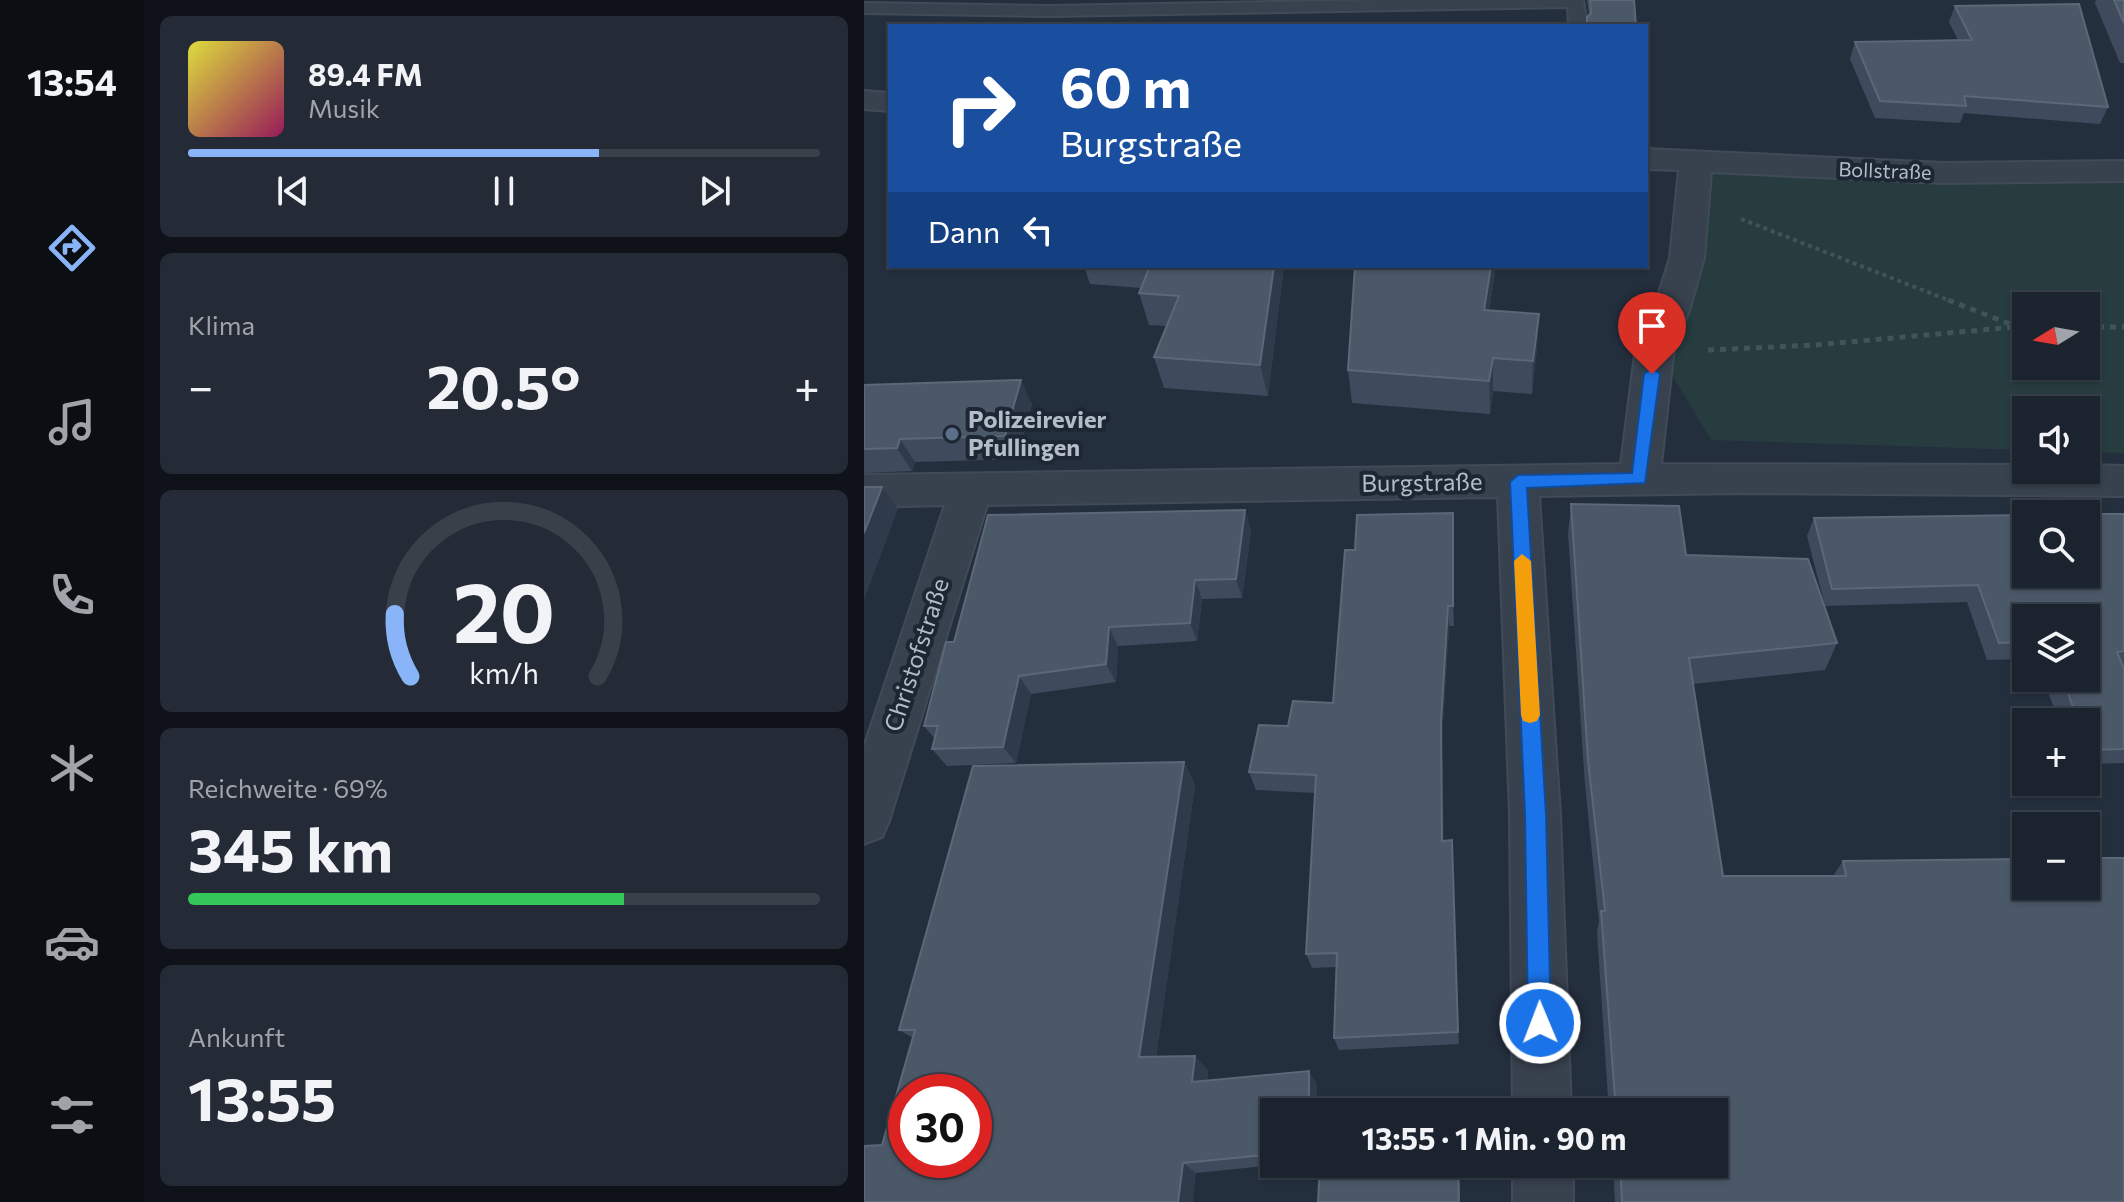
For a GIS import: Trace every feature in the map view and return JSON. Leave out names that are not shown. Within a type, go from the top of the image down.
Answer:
[{"type":"street","points":[[864,100],[888,102]]},
{"type":"street","name":"Bollstraße","points":[[1648,159],[1943,173],[2124,171]]},
{"type":"street","points":[[1639,479],[1655,347],[1683,277],[1696,163]]},
{"type":"street","name":"Burgstraße","points":[[864,491],[1639,479],[2124,481]]},
{"type":"street","points":[[1518,482],[1535,815],[1542,1098]]},
{"type":"street","name":"Christofstraße","points":[[864,821],[971,490]]},
{"type":"street","points":[[1543,1178],[1543,1202]]},
{"type":"lane","points":[[864,8],[1049,11],[1576,2],[1578,24]]},
{"type":"path","points":[[1694,200],[2012,325]]},
{"type":"path","points":[[1655,347],[1690,350],[1773,347],[2012,326]]},
{"type":"path","points":[[2100,327],[2124,327]]},
{"type":"green space","points":[[1696,163],[2124,171],[2124,453],[2100,452],[2100,396],[2012,396],[2012,450],[1711,440],[1655,347]]},
{"type":"building","points":[[1590,0],[1634,0],[1636,24],[1587,24],[1591,13]]},
{"type":"building","points":[[2114,0],[2124,0],[2124,23]]},
{"type":"building","points":[[2079,4],[2108,107],[1964,96],[1966,106],[1880,101],[1855,42],[1972,40],[1955,6]]},
{"type":"building","points":[[1149,268],[1274,268],[1260,365],[1154,357],[1179,296],[1139,293]]},
{"type":"building","points":[[1355,268],[1491,268],[1484,310],[1539,314],[1533,361],[1493,358],[1489,381],[1348,370]]},
{"type":"building","points":[[1021,380],[1005,436],[900,439],[897,448],[864,449],[864,385]]},
{"type":"building","points":[[864,487],[882,487],[864,533]]},
{"type":"building","points":[[1571,504],[1679,506],[1686,555],[1808,559],[1837,643],[1689,658],[1723,876],[1846,876],[1843,861],[2012,859],[2012,900],[2100,900],[2100,858],[2124,858],[2124,1202],[1622,1202],[1621,1178],[1728,1178],[1728,1098],[1615,1098],[1601,911],[1605,911],[1588,760]]},
{"type":"building","points":[[1245,510],[1236,579],[1195,580],[1190,623],[1109,627],[1106,664],[1019,676],[1003,747],[932,749],[938,726],[924,726],[946,642],[954,642],[988,515]]},
{"type":"building","points":[[1453,513],[1453,606],[1448,606],[1441,722],[1442,841],[1452,840],[1458,1032],[1334,1038],[1337,953],[1306,954],[1316,775],[1249,772],[1259,725],[1288,726],[1293,701],[1333,703],[1345,550],[1355,550],[1357,515]]},
{"type":"building","points":[[2100,514],[2124,514],[2124,651],[2117,652],[2124,669],[2124,749],[2100,750],[2100,708],[2074,708],[2067,692],[2100,692],[2100,604],[2012,604],[2012,643],[1999,643],[1978,585],[1832,589],[1814,518],[2012,515],[2012,588],[2100,588]]},
{"type":"building","points":[[1184,762],[1139,1057],[1195,1056],[1192,1082],[1309,1071],[1309,1098],[1260,1098],[1260,1155],[1183,1163],[1178,1202],[864,1202],[864,1146],[882,1145],[888,1124],[888,1178],[992,1178],[992,1074],[902,1074],[915,1030],[899,1030],[973,766]]},
{"type":"building","points":[[1319,1178],[1458,1178],[1459,1202],[1318,1202]]},
{"type":"slow traffic","points":[[1522,561],[1530,715]]},
{"type":"place","name":"Polizeirevier Pfullingen","points":[[952,434]]},
{"type":"route","points":[[1540,1023],[1535,815],[1518,482],[1639,479],[1652,374]]}]
